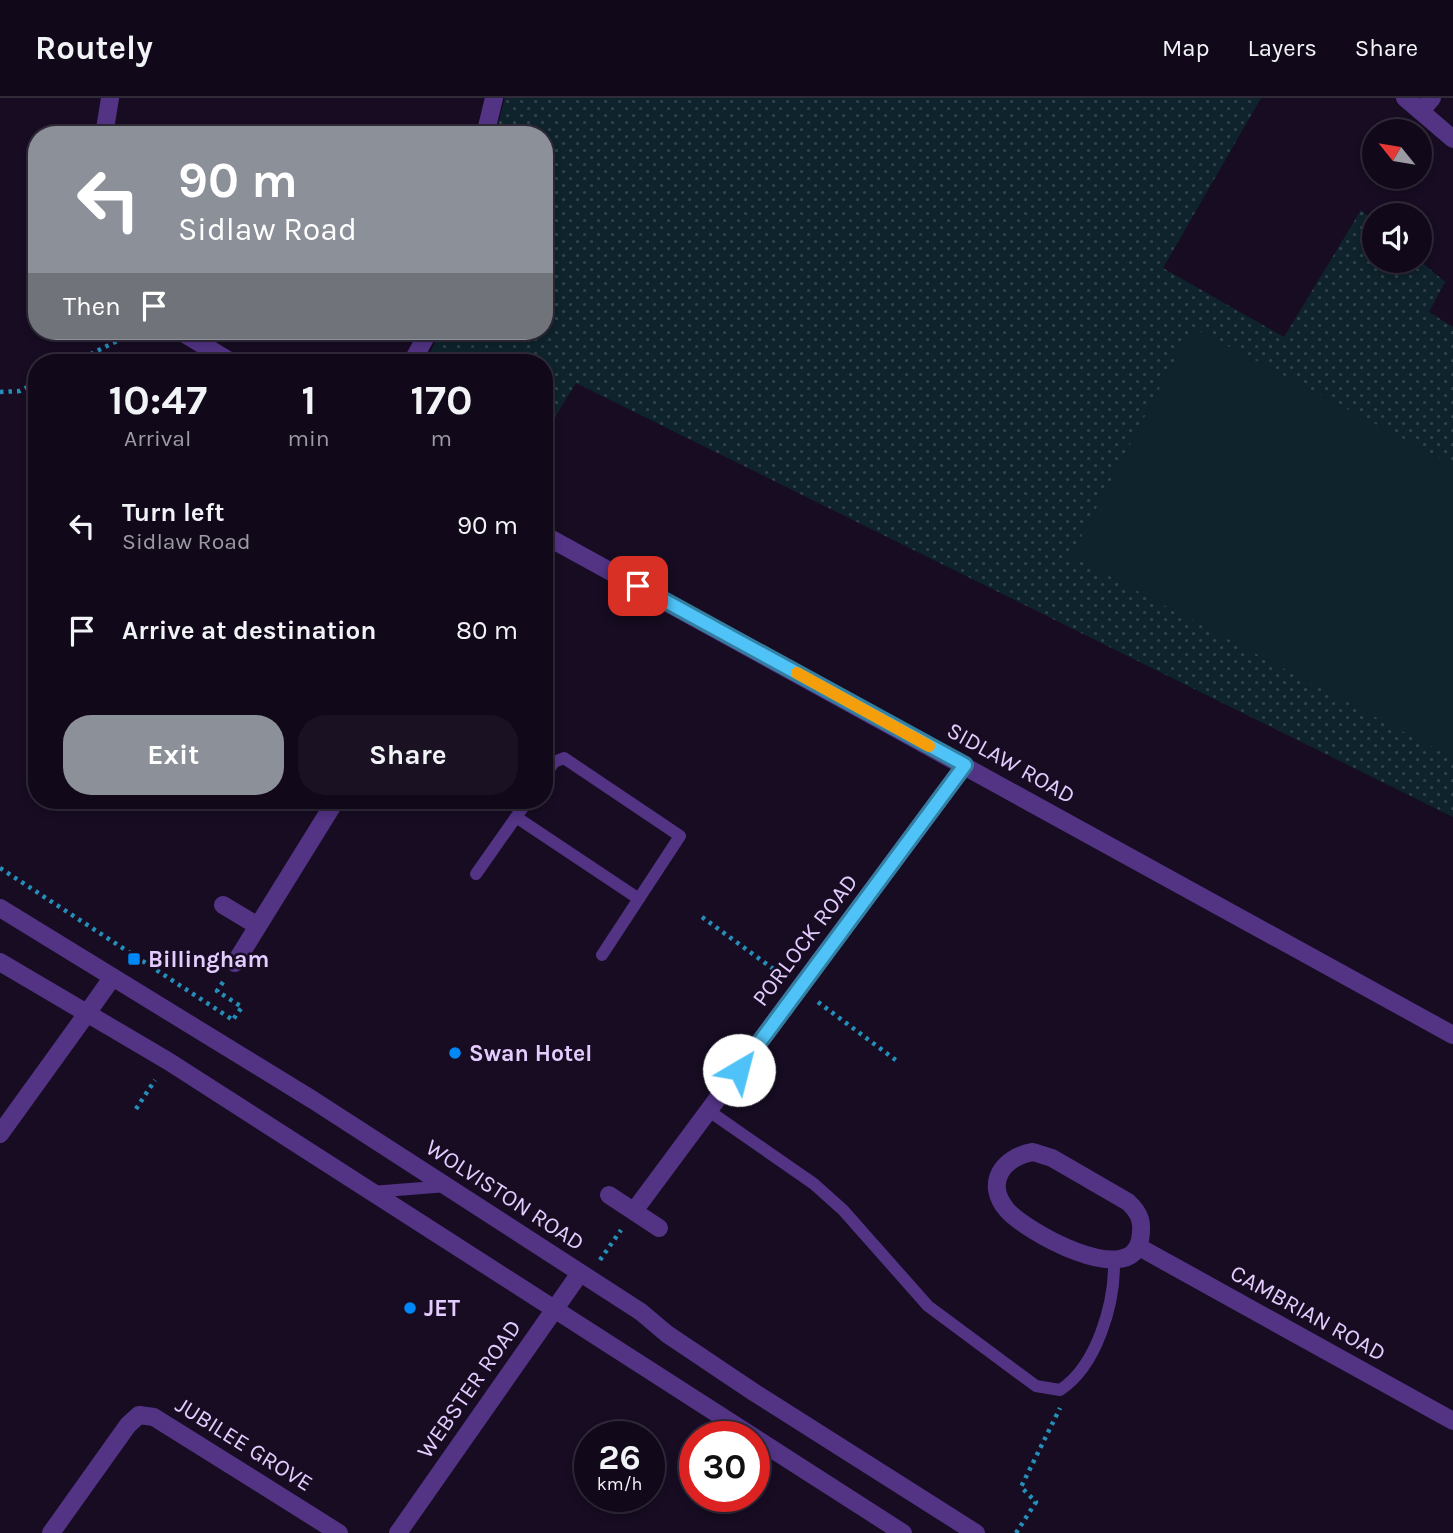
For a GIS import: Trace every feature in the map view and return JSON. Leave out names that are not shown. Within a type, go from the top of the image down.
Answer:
[{"type":"street","points":[[102,98],[110,98],[105,126]]},
{"type":"street","points":[[487,126],[494,98]]},
{"type":"street","points":[[1405,98],[1426,105],[1453,139]]},
{"type":"street","points":[[195,340],[218,354]]},
{"type":"street","name":"SIDLAW ROAD","points":[[553,540],[1453,1035]]},
{"type":"street","name":"PORLOCK ROAD","points":[[634,1211],[965,765]]},
{"type":"street","points":[[234,963],[330,809]]},
{"type":"street","points":[[223,905],[258,926]]},
{"type":"street","name":"WOLVISTON ROAD","points":[[0,908],[447,1186],[641,1312],[667,1334],[755,1393],[976,1533]]},
{"type":"street","points":[[0,962],[89,1012],[903,1533]]},
{"type":"street","points":[[0,1134],[112,978]]},
{"type":"street","points":[[1032,1152],[1052,1158],[1128,1202],[1138,1212],[1143,1226],[1139,1247],[1125,1260],[1114,1261],[1086,1256],[1017,1219],[1005,1209],[999,1195],[998,1181],[1003,1166],[1016,1155],[1032,1152]]},
{"type":"street","points":[[609,1195],[659,1228]]},
{"type":"street","name":"CAMBRIAN ROAD","points":[[1139,1247],[1453,1421]]},
{"type":"street","name":"WEBSTER ROAD","points":[[398,1533],[555,1309],[584,1276]]},
{"type":"street","name":"JUBILEE GROVE","points":[[51,1533],[128,1425],[139,1415],[154,1417],[339,1533]]},
{"type":"lane","points":[[553,763],[564,758],[678,832],[679,838],[602,955]]},
{"type":"lane","points":[[476,874],[522,809]]},
{"type":"lane","points":[[516,817],[639,900]]},
{"type":"lane","points":[[709,1111],[814,1184],[842,1210],[928,1306],[1036,1386],[1060,1390],[1082,1369],[1096,1342],[1115,1284],[1114,1261]]},
{"type":"lane","points":[[372,1192],[447,1186]]},
{"type":"path","points":[[91,354],[118,340]]},
{"type":"path","points":[[0,391],[19,391],[28,386]]},
{"type":"path","points":[[0,868],[233,1020]]},
{"type":"path","points":[[218,991],[242,1007]]},
{"type":"path","points":[[584,1276],[634,1211]]},
{"type":"path","points":[[1016,1533],[1036,1502],[1021,1487],[1059,1413],[1060,1390]]},
{"type":"shaded area","points":[[505,98],[1261,98],[1163,268],[1284,337],[1361,210],[1362,273],[1432,271],[1445,282],[1429,312],[1453,327],[1453,817],[576,383],[553,420],[553,354],[430,354],[436,340],[553,340],[553,126],[497,126]]},
{"type":"shaded area","points":[[1192,327],[1453,465],[1453,758],[1071,556]]},
{"type":"slow traffic","points":[[797,673],[929,746]]},
{"type":"place","name":"Billingham","points":[[134,959]]},
{"type":"place","name":"Swan Hotel","points":[[455,1053]]},
{"type":"place","name":"JET","points":[[410,1308]]},
{"type":"route","points":[[638,586],[965,765],[739,1070]]}]
